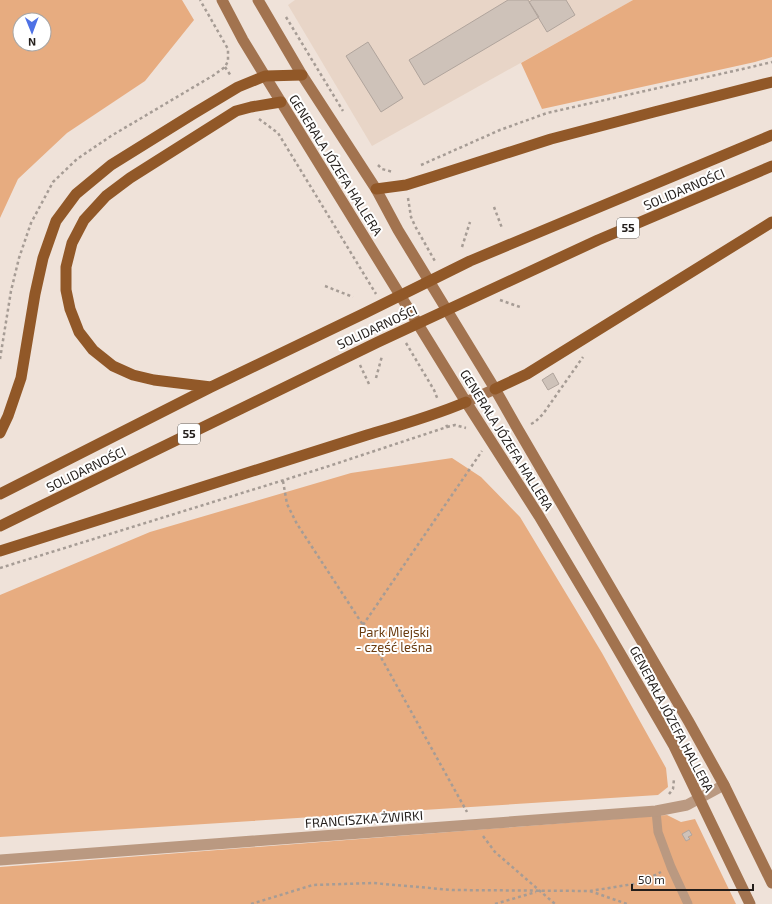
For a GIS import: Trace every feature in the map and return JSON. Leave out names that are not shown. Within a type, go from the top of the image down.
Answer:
[{"type":"main road","name":"GENERAŁA JÓZEFA HALLERA","points":[[222,0],[243,40],[265,76],[466,402],[492,440],[539,516],[603,623],[674,746],[750,904]]},
{"type":"main road","name":"GENERAŁA JÓZEFA HALLERA","points":[[258,0],[302,75],[376,189],[398,230],[495,389],[652,657],[724,785],[772,883]]},
{"type":"main road","points":[[0,433],[8,416],[21,378],[34,294],[43,258],[56,222],[76,194],[111,165],[238,87],[265,76],[302,75]]},
{"type":"main road","points":[[376,189],[406,185],[551,139],[772,82]]},
{"type":"main road","points":[[211,387],[154,380],[133,375],[113,366],[93,350],[79,332],[70,309],[66,290],[66,267],[70,249],[84,220],[106,196],[130,178],[236,111],[281,102]]},
{"type":"main road","name":"SOLIDARNOŚCI","points":[[0,494],[211,387],[470,261],[772,135]]},
{"type":"main road","name":"SOLIDARNOŚCI","points":[[0,526],[381,345],[490,295],[598,240],[772,166]]},
{"type":"main road","points":[[0,551],[367,435],[426,418],[466,402],[527,374],[772,222]]},
{"type":"street","name":"FRANCISZKA ŻWIRKI","points":[[0,860],[656,811],[687,805],[724,785]]},
{"type":"lane","points":[[656,811],[658,832],[670,867],[688,904]]},
{"type":"path","points":[[286,17],[346,116]]},
{"type":"path","points":[[418,166],[500,130],[547,113],[772,62]]},
{"type":"path","points":[[374,162],[382,169],[398,172]]},
{"type":"path","points":[[494,207],[502,228]]},
{"type":"path","points":[[462,247],[470,222]]},
{"type":"path","points":[[325,286],[353,297]]},
{"type":"path","points":[[490,295],[520,307]]},
{"type":"path","points":[[376,378],[381,345]]},
{"type":"path","points":[[530,425],[543,414],[583,357]]},
{"type":"path","points":[[359,363],[369,384]]},
{"type":"path","points":[[447,428],[455,425],[466,428],[470,431]]},
{"type":"path","points":[[363,625],[484,449],[482,446]]},
{"type":"path","points":[[283,481],[287,504],[296,524],[363,625],[474,825],[495,852],[555,904]]},
{"type":"path","points":[[667,796],[673,789],[675,778]]},
{"type":"path","points":[[251,904],[313,885],[373,883],[452,890],[590,890],[640,883],[670,867]]},
{"type":"path","points":[[590,890],[627,904]]},
{"type":"path","points":[[495,904],[541,891]]},
{"type":"shaded area","points":[[295,0],[633,0],[372,146],[288,5]]},
{"type":"green space","points":[[0,0],[182,0],[194,20],[145,81],[67,133],[18,179],[0,218]]},
{"type":"green space","points":[[633,0],[772,0],[772,57],[542,109],[521,63]]},
{"type":"green space","name":"Park Miejski - część leśna","points":[[452,458],[481,477],[520,517],[602,653],[666,768],[668,787],[658,795],[0,837],[0,595],[150,532],[351,473]]},
{"type":"green space","points":[[667,815],[681,822],[695,819],[736,904],[0,904],[0,867]]},
{"type":"building","points":[[508,0],[528,0],[539,17],[424,85],[409,60]]},
{"type":"building","points":[[532,0],[566,0],[575,15],[547,32],[529,2]]},
{"type":"building","points":[[368,42],[403,98],[381,112],[346,56]]},
{"type":"building","points":[[553,373],[559,384],[548,390],[542,380]]},
{"type":"building","points":[[689,830],[692,835],[688,837],[690,839],[686,841],[682,834]]}]
